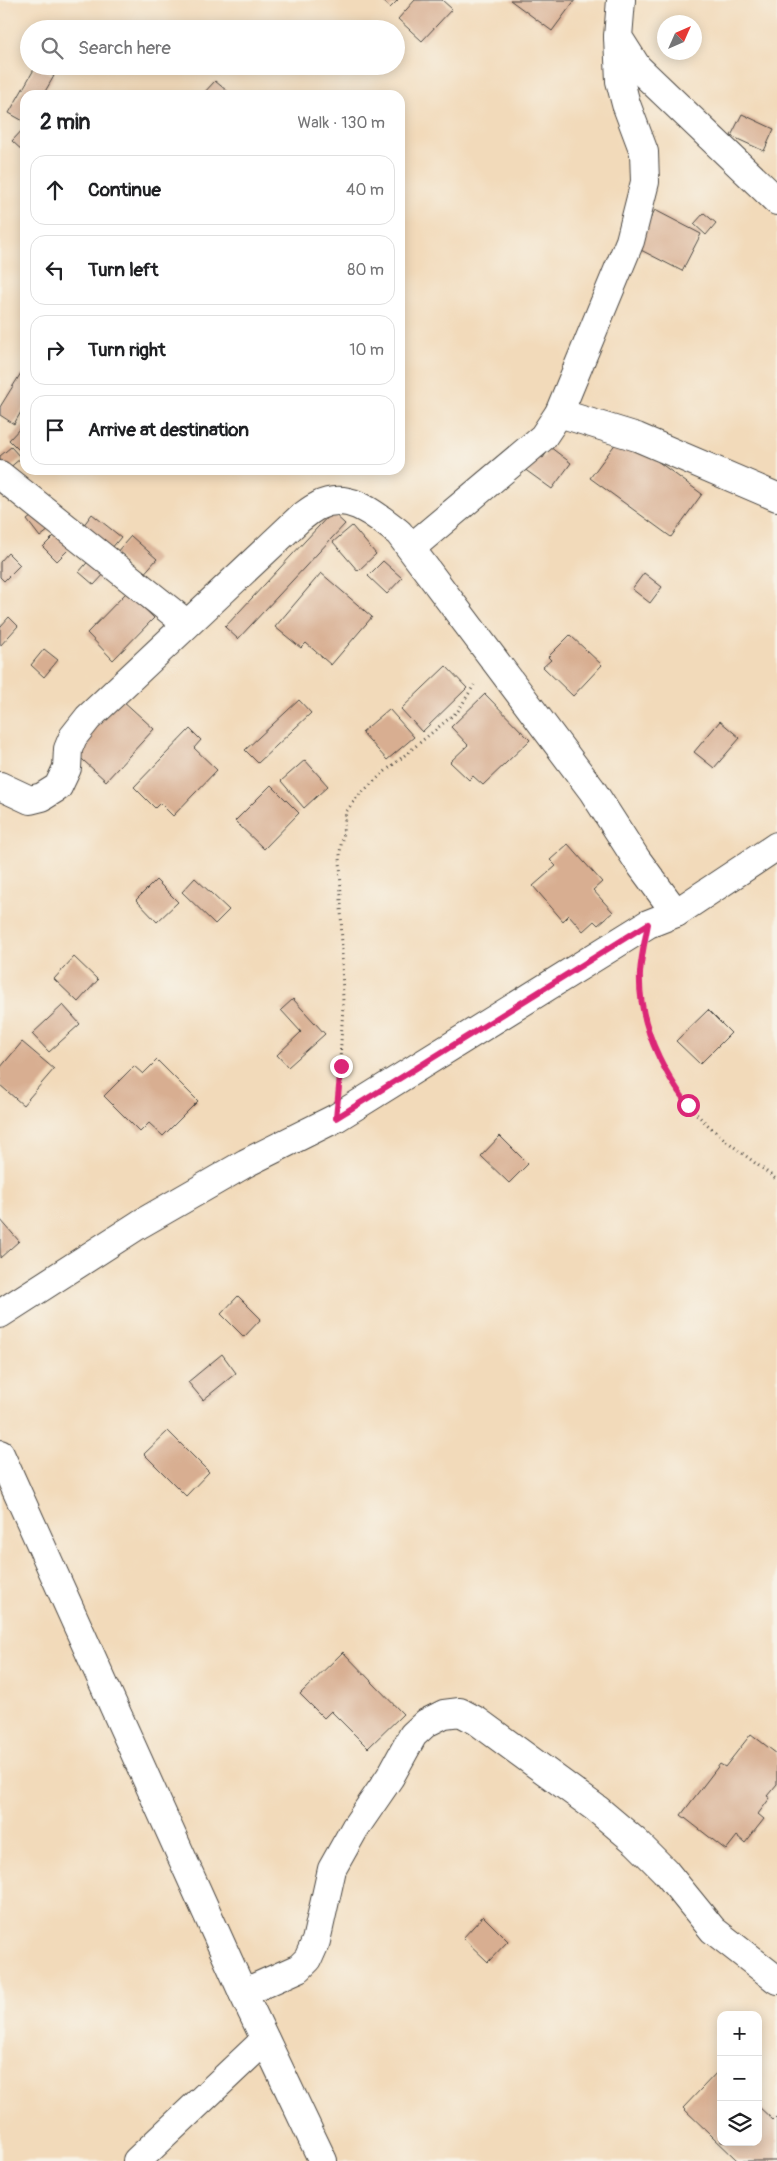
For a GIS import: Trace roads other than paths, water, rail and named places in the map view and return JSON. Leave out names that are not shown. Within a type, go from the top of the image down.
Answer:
[{"type":"street","points":[[411,548],[543,437],[559,413],[630,241],[645,182],[644,152],[626,104],[620,81],[618,37],[621,0]]},
{"type":"street","points":[[618,37],[637,67],[777,201]]},
{"type":"street","points":[[559,413],[636,437],[777,497]]},
{"type":"street","points":[[0,475],[187,624]]},
{"type":"street","points":[[0,786],[30,800],[42,798],[58,788],[67,768],[68,749],[78,730],[88,718],[298,519],[319,505],[342,500],[369,510],[399,532],[592,790],[676,913]]},
{"type":"street","points":[[0,1314],[165,1210],[246,1162],[336,1118],[648,924],[676,913],[777,846]]},
{"type":"street","points":[[0,1454],[243,1993],[324,2161]]},
{"type":"street","points":[[243,1993],[299,1968],[308,1959],[316,1941],[332,1868],[355,1828],[390,1777],[413,1735],[426,1722],[444,1714],[460,1712],[477,1721],[597,1809],[636,1842],[665,1871],[713,1930],[777,1980]]},
{"type":"street","points":[[137,2161],[265,2040]]}]
